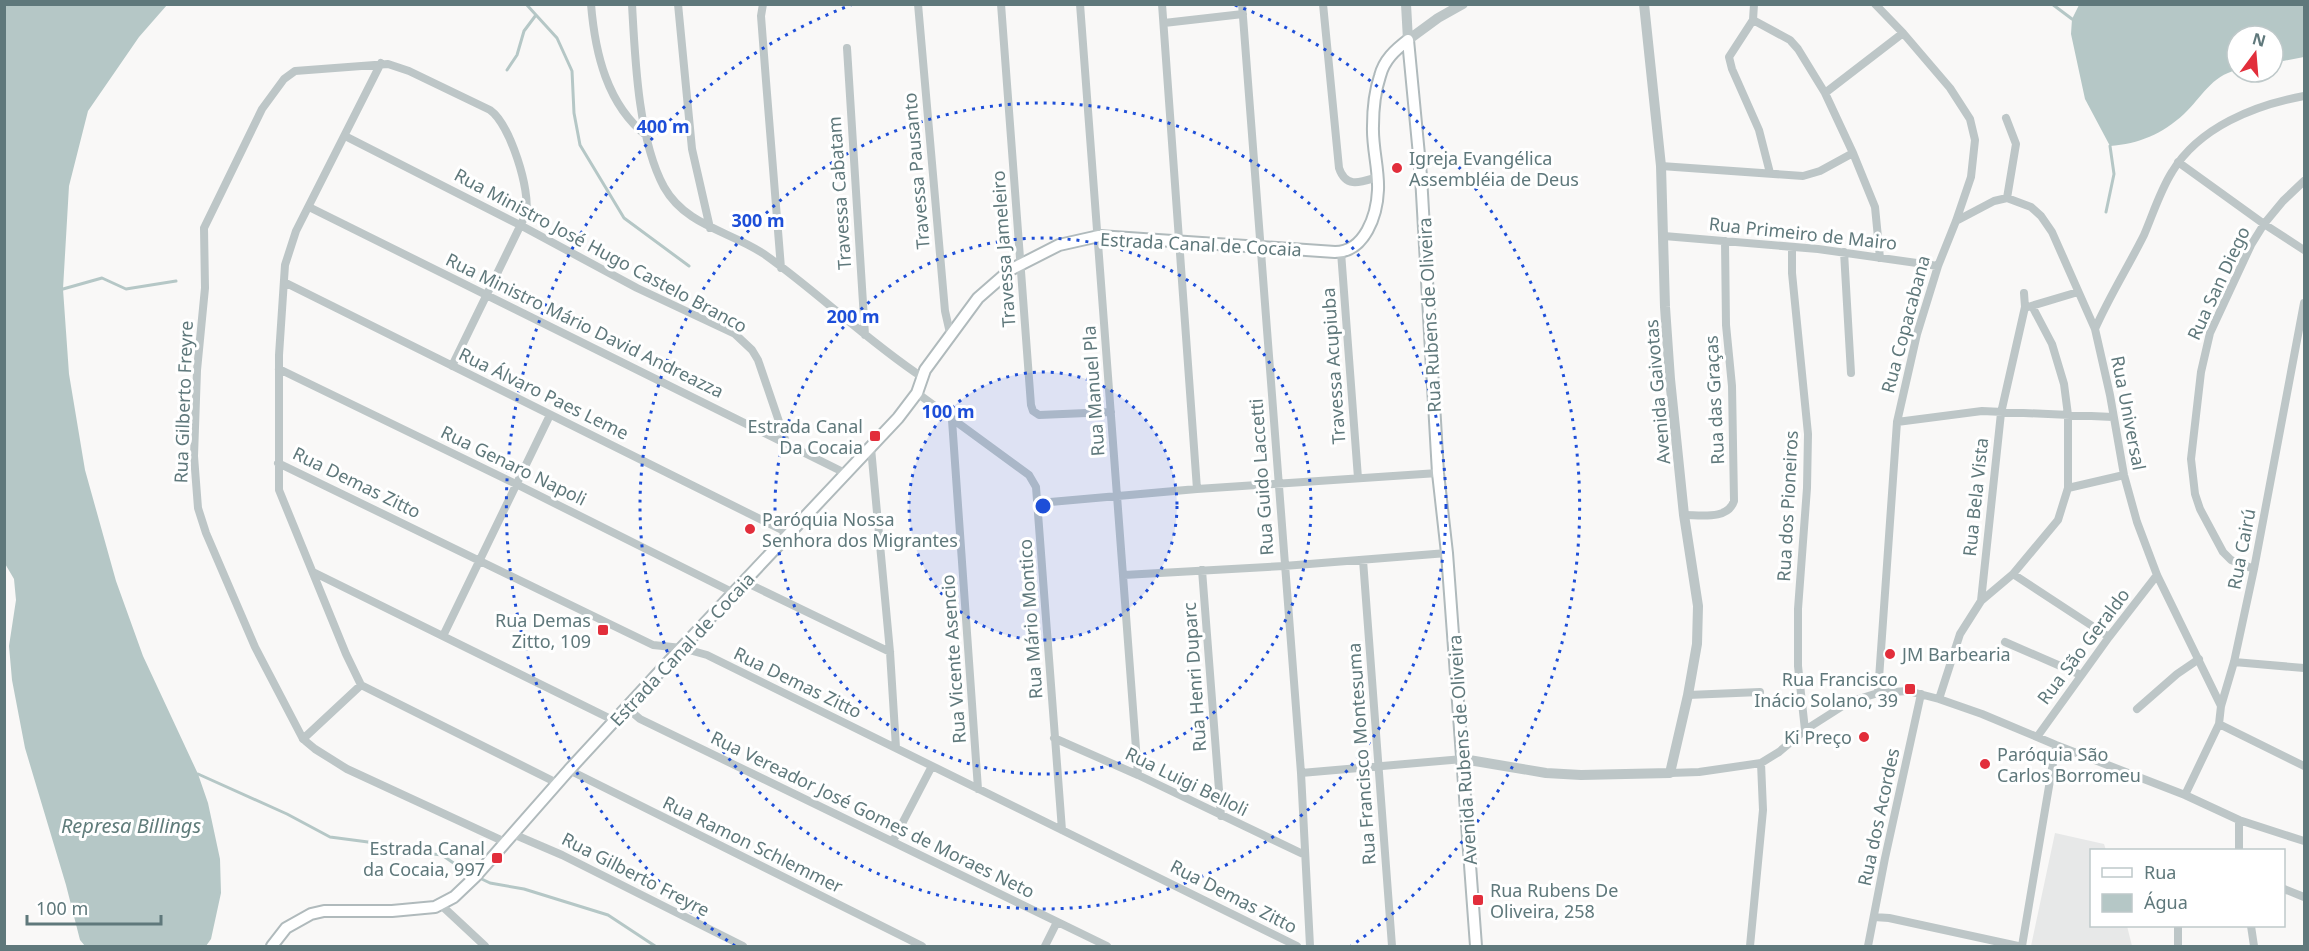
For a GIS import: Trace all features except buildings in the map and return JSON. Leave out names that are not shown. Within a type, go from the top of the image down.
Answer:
[{"type":"main road","points":[[1341,252],[1355,245],[1366,233],[1377,197],[1378,177],[1373,125],[1377,85],[1384,65],[1408,40]]},
{"type":"main road","name":"Rua Rubens de Oliveira","points":[[1408,40],[1421,176],[1438,473],[1447,553]]},
{"type":"main road","name":"Estrada Canal de Cocaia","points":[[272,946],[286,928],[297,920],[324,911],[392,911],[441,905],[460,891],[569,770],[898,418],[916,393],[922,377],[951,333],[988,288],[1010,270],[1059,245],[1098,236],[1341,252]]},
{"type":"main road","name":"Avenida Rubens de Oliveira","points":[[1447,553],[1476,946]]},
{"type":"street","points":[[591,4],[596,50],[608,81],[620,108],[635,127],[647,136]]},
{"type":"street","points":[[632,4],[635,67],[647,136],[656,170],[665,189],[690,217],[744,243],[781,268],[883,351],[922,377]]},
{"type":"street","points":[[678,4],[692,149],[710,228]]},
{"type":"street","points":[[763,4],[761,16],[781,268]]},
{"type":"street","name":"Travessa Pausanto","points":[[918,4],[945,311],[951,333]]},
{"type":"street","name":"Travessa Jameleiro","points":[[1001,4],[1031,405],[1033,411],[1039,415],[1111,412]]},
{"type":"street","name":"Rua Manuel Pla","points":[[1080,4],[1138,775]]},
{"type":"street","points":[[1162,4],[1197,489]]},
{"type":"street","points":[[1323,4],[1339,168],[1344,180],[1350,183],[1378,177]]},
{"type":"street","name":"Rua Rubens de Oliveira","points":[[1406,4],[1408,40]]},
{"type":"street","points":[[1408,40],[1438,18],[1463,4]]},
{"type":"street","name":"Avenida Gaivotas","points":[[1644,4],[1661,166],[1665,307],[1670,379],[1684,515],[1698,606],[1696,644],[1688,695],[1671,773]]},
{"type":"street","points":[[1754,4],[1753,20],[1729,53],[1729,61],[1759,130],[1770,173]]},
{"type":"street","name":"Rua Copacabana","points":[[1875,4],[1950,88],[1966,111],[1975,140],[1972,170],[1917,334],[1897,422],[1878,693]]},
{"type":"street","points":[[1164,23],[1243,9]]},
{"type":"street","name":"Rua Guido Laccetti","points":[[1243,9],[1301,773],[1310,946]]},
{"type":"street","points":[[1753,20],[1790,40],[1825,93],[1875,207],[1880,258]]},
{"type":"street","points":[[1825,93],[1903,33]]},
{"type":"street","name":"Travessa Cabatam","points":[[846,48],[865,335]]},
{"type":"street","points":[[452,366],[528,206],[524,184],[509,136],[497,116],[482,106],[409,71],[381,63],[291,242],[285,265],[279,369],[280,493],[361,685],[557,783]]},
{"type":"street","name":"Rua Gilberto Freyre","points":[[381,63],[300,70],[284,79],[252,127],[205,225],[203,236],[204,288],[197,370],[194,456],[198,508],[206,533],[255,647],[303,739],[315,749],[347,769],[509,838],[562,855],[743,946]]},
{"type":"street","points":[[2095,329],[2108,300],[2133,256],[2171,172],[2178,162],[2198,140],[2224,124],[2240,116],[2304,96]]},
{"type":"street","points":[[1956,221],[1988,204],[2007,198],[2016,144],[2006,118]]},
{"type":"street","name":"Rua Ministro José Hugo Castelo Branco","points":[[345,136],[520,225],[637,288],[735,334],[752,350],[758,360],[786,442]]},
{"type":"street","points":[[1661,166],[1803,176],[1813,174],[1853,153]]},
{"type":"street","points":[[2178,162],[2304,250]]},
{"type":"street","name":"Rua San Diego","points":[[2254,569],[2231,560],[2223,552],[2212,535],[2195,494],[2191,459],[2201,372],[2208,340],[2251,245],[2264,224],[2291,192],[2304,181]]},
{"type":"street","name":"Rua Universal","points":[[2007,198],[2031,207],[2052,231],[2095,329],[2124,475],[2137,522],[2157,575],[2221,706]]},
{"type":"street","name":"Rua Ministro Mário David Andreazza","points":[[309,207],[847,474]]},
{"type":"street","name":"Rua Primeiro de Mairo","points":[[1664,236],[1844,252],[1938,266]]},
{"type":"street","name":"Rua das Graças","points":[[1684,515],[1725,514],[1734,501],[1732,386],[1726,325],[1725,241]]},
{"type":"street","name":"Rua dos Pioneiros","points":[[1792,247],[1792,273],[1808,434],[1807,488],[1798,620],[1798,666],[1805,730]]},
{"type":"street","name":"Travessa Acupiuba","points":[[1341,252],[1358,478]]},
{"type":"street","points":[[1844,252],[1851,373]]},
{"type":"street","name":"Rua Álvaro Paes Leme","points":[[284,282],[790,534]]},
{"type":"street","points":[[1981,601],[2013,574],[2058,520],[2068,488],[2068,415],[2064,384],[2046,331],[2028,307],[2078,292]]},
{"type":"street","name":"Rua Bela Vista","points":[[1939,699],[1960,634],[1981,601],[2001,413],[2028,307],[2024,293]]},
{"type":"street","name":"Rua Cairú","points":[[2186,795],[2219,724],[2221,706],[2234,662],[2254,569],[2304,303]]},
{"type":"street","name":"Rua Genaro Napoli","points":[[279,369],[734,593]]},
{"type":"street","name":"Rua Mário Montico","points":[[916,393],[1029,476],[1036,487],[1062,830]]},
{"type":"street","points":[[1897,422],[1982,411],[2113,417]]},
{"type":"street","points":[[442,636],[550,415]]},
{"type":"street","name":"Rua Vicente Asencio","points":[[952,420],[978,789]]},
{"type":"street","points":[[871,448],[890,652],[896,748]]},
{"type":"street","name":"Rua Demas Zitto","points":[[278,463],[653,645],[682,648],[707,656],[1297,946]]},
{"type":"street","points":[[1039,503],[1197,489],[1438,473]]},
{"type":"street","points":[[2068,488],[2124,475]]},
{"type":"street","points":[[1124,575],[1284,566],[1447,553]]},
{"type":"street","name":"Rua Francisco Montesuma","points":[[1363,560],[1392,946]]},
{"type":"street","name":"Rua Henri Duparc","points":[[1202,570],[1221,816]]},
{"type":"street","points":[[315,573],[615,721]]},
{"type":"street","points":[[2013,574],[2109,637]]},
{"type":"street","name":"Rua São Geraldo","points":[[2037,737],[2157,575]]},
{"type":"street","points":[[745,582],[890,652]]},
{"type":"street","points":[[2005,642],[2081,675]]},
{"type":"street","points":[[2137,709],[2177,674],[2199,659]]},
{"type":"street","points":[[2234,662],[2304,668]]},
{"type":"street","points":[[303,739],[361,685]]},
{"type":"street","points":[[1301,773],[1462,759],[1546,773],[1699,772],[1761,762],[1779,752],[1805,730],[1849,702],[1878,693],[1908,691],[1939,699],[2186,795],[2239,820],[2304,841]]},
{"type":"street","points":[[1688,695],[1760,692]]},
{"type":"street","name":"Rua dos Acordes","points":[[1868,946],[1921,694]]},
{"type":"street","name":"Rua Vereador José Gomes de Moraes Neto","points":[[627,708],[640,719],[1107,946]]},
{"type":"street","points":[[2219,724],[2304,766]]},
{"type":"street","name":"Rua Luigi Belloli","points":[[1054,738],[1138,775],[1305,855]]},
{"type":"street","points":[[1874,917],[1889,918],[2020,946],[2056,745]]},
{"type":"street","points":[[1750,946],[1762,810],[1761,762]]},
{"type":"street","points":[[893,841],[932,766]]},
{"type":"street","name":"Rua Ramon Schlemmer","points":[[569,770],[922,946]]},
{"type":"street","points":[[2239,820],[2239,849]]},
{"type":"street","points":[[2285,890],[2304,897]]},
{"type":"street","points":[[441,905],[485,946]]},
{"type":"street","points":[[1045,946],[1057,922]]},
{"type":"street","points":[[2178,927],[2178,946]]},
{"type":"street","points":[[2251,927],[2254,946]]},
{"type":"shaded area","points":[[2055,833],[2104,844],[2106,849],[2090,849],[2090,927],[2127,927],[2132,946],[2031,946]]},
{"type":"water","name":"Represa Billings","points":[[4,5],[167,5],[139,37],[88,111],[69,186],[63,289],[69,374],[85,470],[116,581],[143,656],[198,774],[208,803],[220,859],[221,893],[211,939],[206,946],[85,946],[80,940],[25,748],[12,680],[9,646],[16,600],[14,579],[4,562]]},
{"type":"water","points":[[2079,5],[2304,5],[2304,57],[2285,61],[2285,24],[2225,24],[2225,74],[2214,82],[2184,114],[2159,132],[2131,143],[2110,146],[2085,99],[2071,34],[2072,19]]},
{"type":"waterway","points":[[526,4],[557,38],[572,71],[574,113],[580,145],[624,218],[689,266]]},
{"type":"waterway","points":[[2052,4],[2072,19]]},
{"type":"waterway","points":[[507,70],[517,55],[524,31],[536,15]]},
{"type":"waterway","points":[[2106,212],[2114,174],[2110,146]]},
{"type":"waterway","points":[[63,289],[102,278],[126,289],[176,281]]},
{"type":"waterway","points":[[198,774],[287,814],[330,837],[368,842],[400,854],[442,855],[465,871],[490,883],[524,889],[608,915],[655,946]]},
{"type":"place","name":"Igreja Evangélica Assembléia de Deus","points":[[1397,168]]},
{"type":"place","name":"Estrada Canal Da Cocaia","points":[[875,436]]},
{"type":"place","name":"Paróquia Nossa Senhora dos Migrantes","points":[[750,529]]},
{"type":"place","name":"Rua Demas Zitto, 109","points":[[603,630]]},
{"type":"place","name":"JM Barbearia","points":[[1890,654]]},
{"type":"place","name":"Rua Francisco Inácio Solano, 39","points":[[1910,689]]},
{"type":"place","name":"Ki Preço","points":[[1864,737]]},
{"type":"place","name":"Paróquia São Carlos Borromeu","points":[[1985,764]]},
{"type":"place","name":"Estrada Canal da Cocaia, 997","points":[[497,858]]},
{"type":"place","name":"Rua Rubens De Oliveira, 258","points":[[1478,900]]}]
